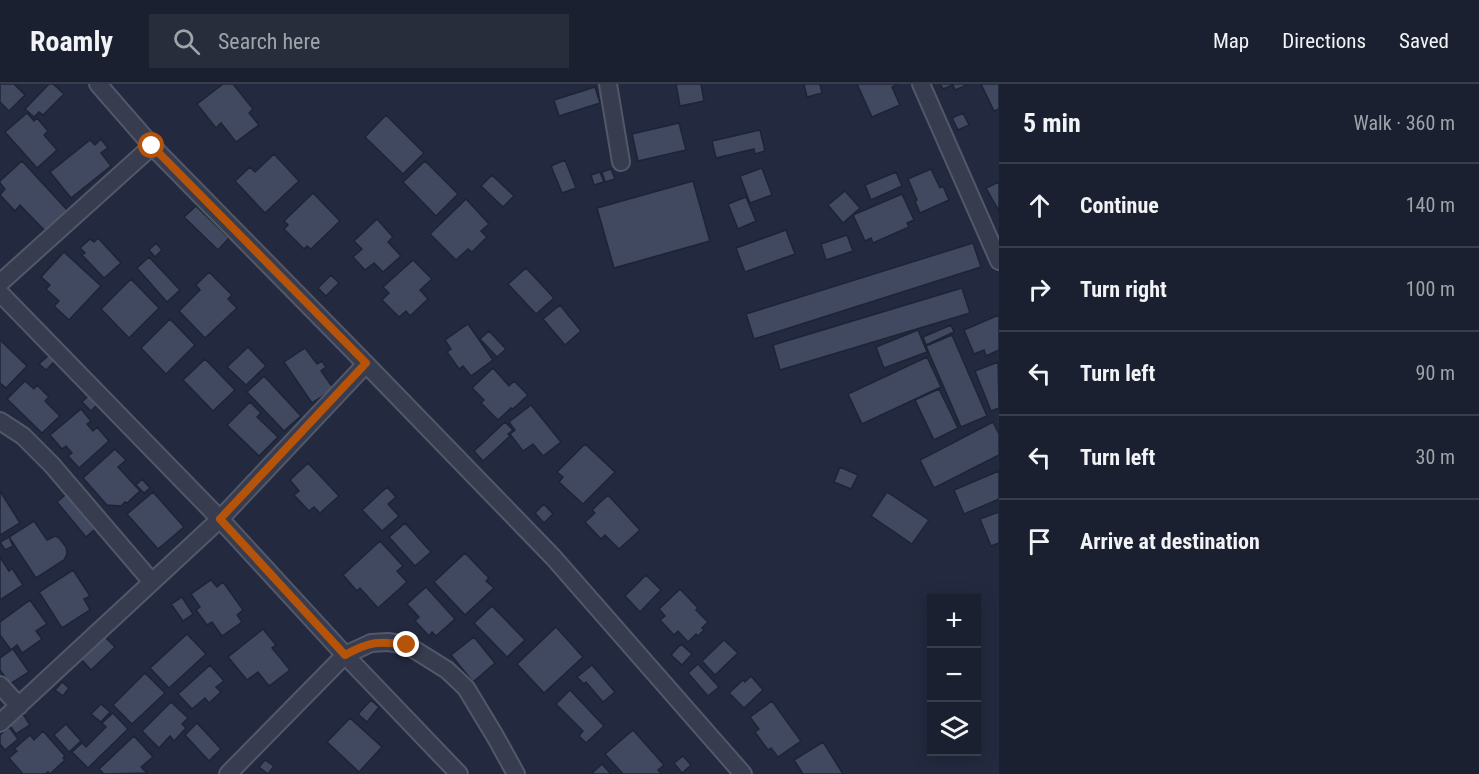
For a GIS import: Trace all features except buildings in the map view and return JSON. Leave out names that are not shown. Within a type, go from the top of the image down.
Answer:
[{"type":"street","points":[[98,84],[152,146],[553,556],[743,774]]},
{"type":"street","points":[[608,84],[621,162]]},
{"type":"street","points":[[921,84],[999,261]]},
{"type":"street","points":[[0,283],[152,146]]},
{"type":"street","points":[[0,293],[220,519],[459,774]]},
{"type":"street","points":[[0,723],[220,519],[366,363]]},
{"type":"street","points":[[0,421],[23,436],[52,465],[152,582]]},
{"type":"street","points":[[228,774],[345,655],[371,643],[388,642],[407,645],[447,670],[466,688],[516,774]]},
{"type":"street","points":[[0,685],[19,706]]},
{"type":"route","points":[[152,146],[366,363],[220,519],[345,655],[371,643],[388,642],[407,645]]}]
